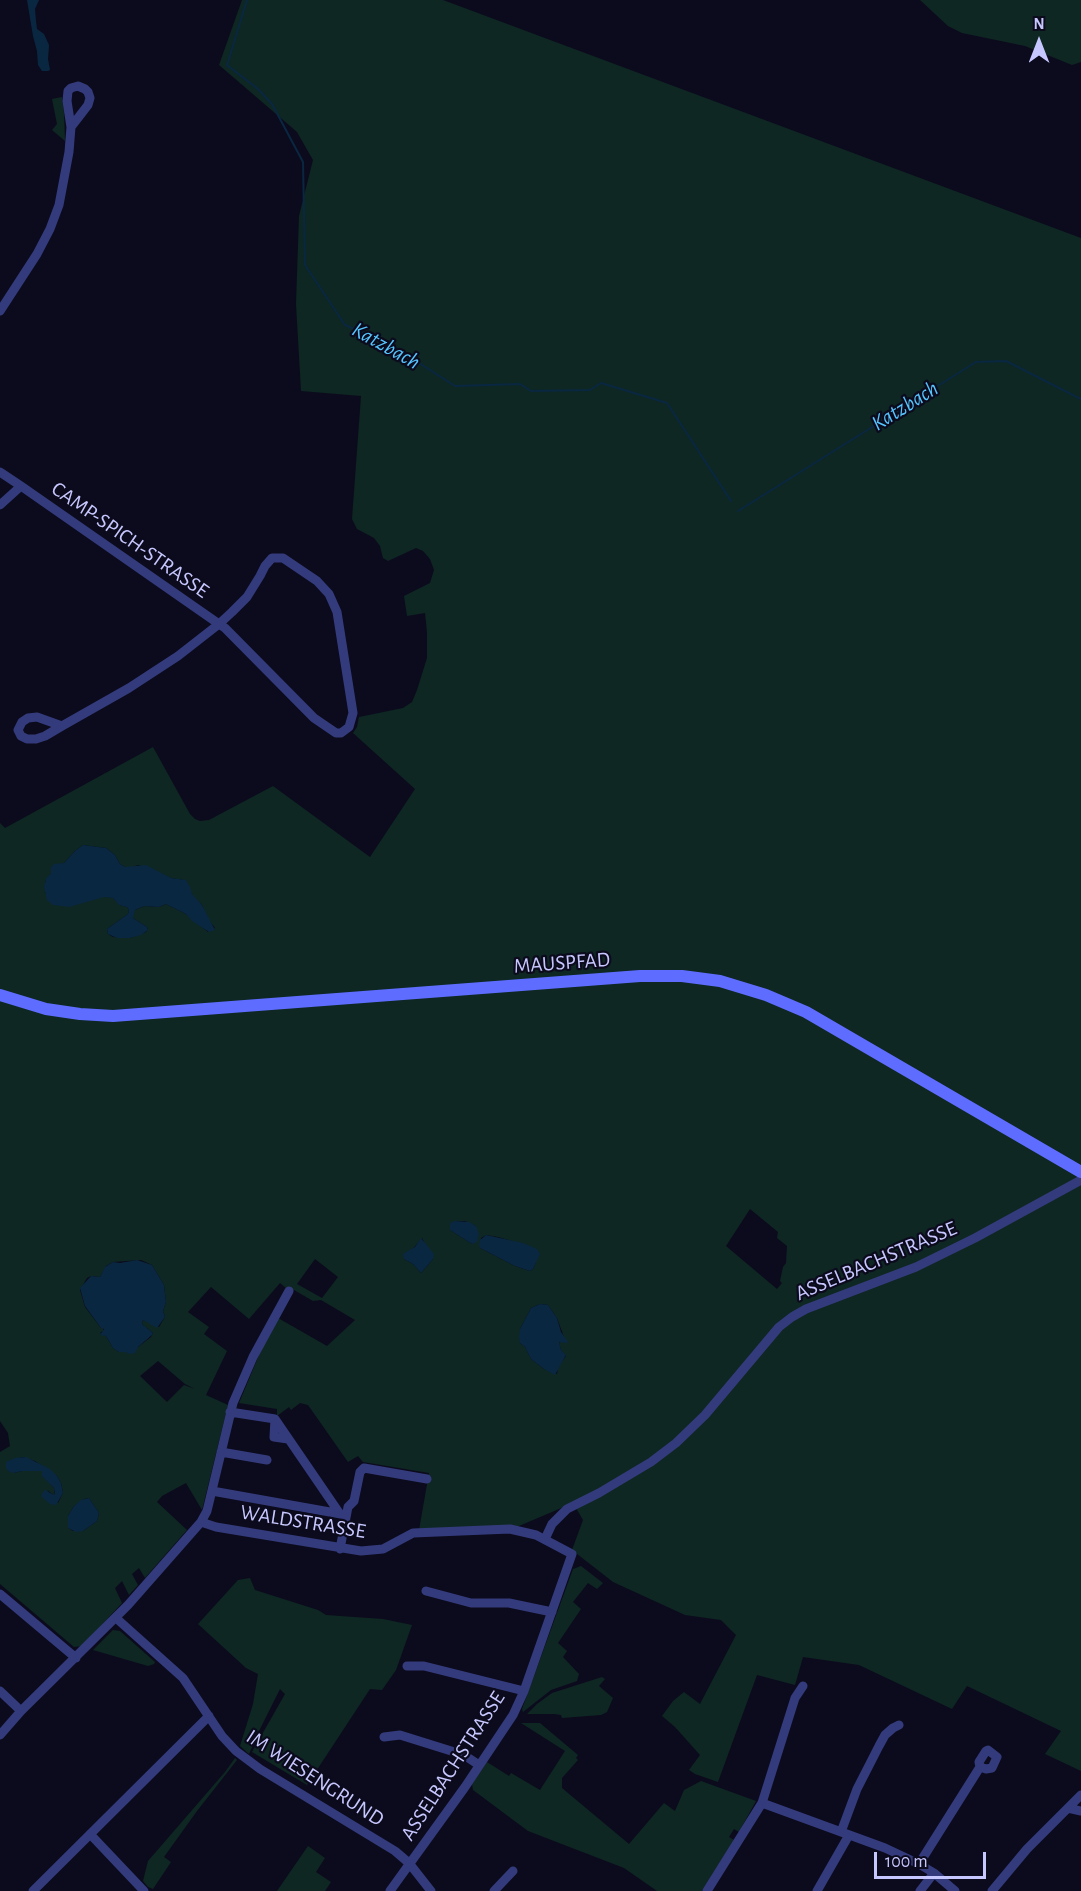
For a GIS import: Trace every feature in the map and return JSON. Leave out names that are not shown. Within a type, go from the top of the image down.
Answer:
[{"type":"street","points":[[0,311],[22,279],[50,229],[66,176],[70,127]]},
{"type":"street","name":"CAMP-SPICH-STRASSE","points":[[0,472],[219,624],[323,725],[336,733],[349,728],[353,713],[337,612],[329,594],[317,581],[283,558],[272,558],[247,597],[219,624],[178,656],[129,688],[62,726]]},
{"type":"street","name":"CAMP-SPICH-STRASSE","points":[[0,505],[21,486]]},
{"type":"street","name":"MAUSPFAD","points":[[0,995],[25,1004],[68,1013],[124,1015],[640,976],[681,976],[720,981],[766,995],[814,1016],[1081,1172]]},
{"type":"street","name":"ASSELBACHSTRASSE","points":[[545,1539],[552,1524],[567,1509],[651,1462],[676,1443],[705,1415],[779,1327],[792,1317],[806,1309],[916,1267],[975,1238],[1081,1180]]},
{"type":"street","points":[[0,1735],[21,1711],[116,1618],[201,1522],[207,1511],[230,1412],[253,1358],[289,1291]]},
{"type":"street","points":[[230,1412],[275,1419],[274,1437],[288,1439],[343,1514]]},
{"type":"street","points":[[221,1452],[267,1460]]},
{"type":"street","points":[[340,1549],[343,1514],[354,1501],[360,1472],[364,1468],[427,1479]]},
{"type":"street","points":[[212,1491],[343,1514]]},
{"type":"street","name":"WALDSTRASSE","points":[[201,1522],[216,1527],[361,1551],[374,1551],[413,1533],[510,1529],[545,1539],[572,1554]]},
{"type":"street","name":"ASSELBACHSTRASSE","points":[[390,1891],[513,1715],[572,1554]]},
{"type":"street","points":[[426,1591],[471,1603],[509,1604],[552,1612]]},
{"type":"street","points":[[0,1594],[76,1658]]},
{"type":"street","name":"IM WIESENGRUND","points":[[116,1618],[183,1678],[222,1736],[248,1760],[395,1851],[409,1863],[431,1891]]},
{"type":"street","points":[[407,1666],[424,1666],[524,1690]]},
{"type":"street","points":[[707,1891],[762,1803],[795,1698],[804,1686]]},
{"type":"street","points":[[0,1691],[21,1711]]},
{"type":"street","points":[[33,1891],[209,1716]]},
{"type":"street","points":[[818,1891],[845,1833],[857,1789],[885,1736],[899,1725]]},
{"type":"street","points":[[384,1737],[400,1735],[454,1752],[479,1765]]},
{"type":"street","points":[[919,1864],[980,1767]]},
{"type":"street","points":[[992,1891],[1027,1849],[1081,1795]]},
{"type":"street","points":[[762,1803],[885,1848],[934,1873],[955,1891]]},
{"type":"street","points":[[1068,1808],[1081,1811]]},
{"type":"street","points":[[90,1834],[144,1891]]},
{"type":"street","points":[[494,1891],[513,1871]]},
{"type":"street","points":[[920,1891],[934,1873]]},
{"type":"green space","points":[[242,0],[443,0],[1081,238],[1081,1771],[1045,1754],[1061,1731],[967,1686],[952,1709],[859,1665],[803,1657],[795,1685],[757,1675],[718,1782],[695,1774],[689,1770],[700,1755],[662,1716],[673,1701],[684,1692],[700,1704],[736,1635],[721,1620],[685,1615],[613,1582],[572,1550],[583,1520],[573,1503],[519,1526],[419,1530],[429,1473],[363,1462],[358,1456],[348,1462],[308,1405],[300,1403],[291,1410],[289,1407],[277,1416],[277,1409],[239,1403],[267,1336],[278,1318],[327,1346],[355,1320],[321,1300],[313,1301],[294,1290],[287,1289],[280,1283],[249,1319],[211,1287],[188,1312],[209,1327],[204,1334],[227,1351],[206,1395],[228,1405],[202,1510],[186,1483],[162,1496],[157,1502],[187,1530],[145,1578],[139,1568],[132,1574],[138,1585],[129,1595],[122,1581],[115,1588],[122,1603],[82,1646],[74,1647],[0,1584],[0,1452],[10,1446],[8,1433],[0,1421],[0,823],[5,828],[153,747],[195,819],[209,820],[273,786],[370,857],[415,789],[353,733],[359,717],[403,708],[412,702],[427,658],[427,632],[425,613],[407,616],[404,596],[430,583],[434,570],[430,559],[423,551],[416,548],[388,561],[383,558],[380,546],[374,538],[357,529],[352,519],[361,396],[301,391],[296,304],[299,216],[313,160],[297,132],[219,65]],"holes":[[[83,845],[106,848],[125,867],[138,865],[171,878],[184,880],[215,928],[208,932],[186,914],[166,904],[159,907],[144,906],[133,911],[133,918],[147,927],[146,932],[130,938],[113,937],[108,934],[107,929],[128,914],[127,907],[109,897],[45,893],[45,882],[51,873],[51,867],[64,863]],[[750,1209],[778,1232],[777,1238],[787,1246],[786,1263],[780,1281],[782,1283],[777,1289],[726,1246]],[[455,1221],[465,1221],[476,1226],[472,1244],[450,1230]],[[486,1235],[498,1237],[519,1243],[536,1262],[530,1271],[480,1248],[481,1238]],[[422,1238],[433,1259],[421,1273],[413,1264],[404,1259]],[[315,1259],[338,1277],[322,1298],[297,1284]],[[141,1260],[152,1265],[164,1285],[166,1302],[163,1311],[165,1317],[159,1327],[143,1320],[142,1324],[153,1333],[138,1347],[119,1352],[113,1348],[106,1336],[100,1333],[103,1328],[85,1307],[80,1290],[87,1278],[100,1277],[106,1266],[113,1262]],[[540,1304],[548,1305],[557,1318],[564,1337],[559,1343],[566,1356],[558,1367],[557,1374],[544,1369],[531,1359],[525,1347],[520,1343],[520,1329],[531,1308]],[[158,1361],[185,1384],[195,1389],[184,1385],[167,1402],[140,1376]],[[23,1457],[35,1461],[57,1476],[63,1493],[58,1503],[47,1490],[55,1496],[54,1488],[42,1475],[42,1471],[14,1473],[8,1462]],[[89,1498],[99,1513],[97,1521],[83,1531],[73,1531],[68,1528],[68,1516],[74,1506]]]},
{"type":"green space","points":[[920,0],[1081,0],[1081,62],[1072,65],[1025,46],[962,33],[948,26]]},
{"type":"green space","points":[[62,97],[65,141],[52,130],[57,124],[52,99]]},
{"type":"green space","points":[[581,1566],[603,1583],[597,1589],[588,1583],[573,1602],[581,1609],[558,1643],[567,1651],[563,1657],[579,1674],[577,1681],[551,1690],[523,1712],[522,1709],[573,1569]]},
{"type":"green space","points":[[250,1578],[255,1590],[318,1610],[326,1615],[383,1619],[412,1625],[396,1670],[382,1690],[370,1689],[307,1785],[252,1752],[285,1694],[280,1689],[249,1754],[240,1746],[253,1704],[258,1674],[246,1668],[198,1624],[238,1580]]},
{"type":"green space","points":[[113,1630],[120,1631],[155,1662],[154,1664],[148,1666],[93,1650]]},
{"type":"green space","points":[[602,1677],[605,1679],[599,1686],[613,1698],[607,1712],[601,1715],[562,1718],[561,1715],[554,1714],[527,1714],[552,1693]]},
{"type":"green space","points":[[521,1723],[540,1723],[578,1755],[576,1758],[578,1760],[562,1778],[562,1788],[629,1844],[664,1803],[675,1811],[684,1790],[701,1781],[756,1801],[739,1832],[734,1829],[729,1837],[734,1840],[702,1891],[657,1891],[624,1868],[528,1831],[473,1790],[472,1784],[487,1762],[509,1776],[511,1773],[540,1790],[565,1751]]},
{"type":"green space","points":[[235,1758],[237,1760],[164,1857],[171,1862],[153,1889],[148,1887],[143,1881],[148,1861]]},
{"type":"green space","points":[[308,1846],[325,1858],[316,1872],[331,1882],[325,1891],[277,1891]]},
{"type":"water","points":[[27,0],[39,0],[35,9],[37,29],[44,34],[49,45],[50,70],[48,71],[42,71],[38,65]]},
{"type":"water","points":[[83,845],[106,848],[125,867],[146,865],[171,878],[186,880],[192,894],[202,905],[215,930],[209,932],[192,921],[186,914],[166,904],[159,907],[144,906],[135,910],[133,918],[148,930],[130,938],[117,938],[108,934],[107,929],[128,914],[129,910],[119,905],[113,898],[104,897],[69,907],[53,905],[47,900],[44,887],[51,873],[51,867],[54,864],[64,863]]},
{"type":"water","points":[[469,1222],[476,1226],[479,1234],[477,1242],[472,1244],[450,1230],[450,1223]]},
{"type":"water","points":[[486,1235],[523,1243],[537,1249],[540,1254],[533,1269],[530,1271],[515,1266],[480,1248],[480,1240]]},
{"type":"water","points":[[421,1238],[434,1254],[433,1259],[421,1273],[413,1264],[404,1259],[403,1254],[415,1247]]},
{"type":"water","points":[[137,1260],[152,1265],[164,1285],[166,1302],[163,1311],[165,1317],[157,1328],[143,1320],[142,1324],[153,1333],[135,1353],[130,1354],[119,1352],[113,1348],[106,1336],[100,1335],[104,1329],[85,1306],[80,1288],[91,1276],[100,1277],[105,1267],[113,1262]]},
{"type":"water","points":[[540,1304],[548,1305],[568,1342],[559,1342],[561,1350],[566,1355],[555,1375],[531,1359],[525,1347],[520,1343],[520,1329],[531,1308]]},
{"type":"water","points":[[26,1457],[50,1469],[57,1476],[63,1493],[56,1505],[50,1504],[41,1496],[45,1490],[55,1494],[54,1488],[42,1476],[42,1471],[14,1473],[6,1468],[6,1462]]},
{"type":"water","points":[[89,1498],[99,1513],[97,1521],[83,1531],[76,1532],[68,1528],[68,1516],[74,1506],[81,1500]]},
{"type":"waterway","name":"Katzbach","points":[[247,0],[227,65],[258,89],[272,104],[303,162],[305,265],[345,325],[391,345],[455,386],[520,384],[531,391],[590,390],[601,383],[667,403],[731,501]]},
{"type":"waterway","name":"Katzbach","points":[[738,511],[976,362],[1006,361],[1081,399]]}]
